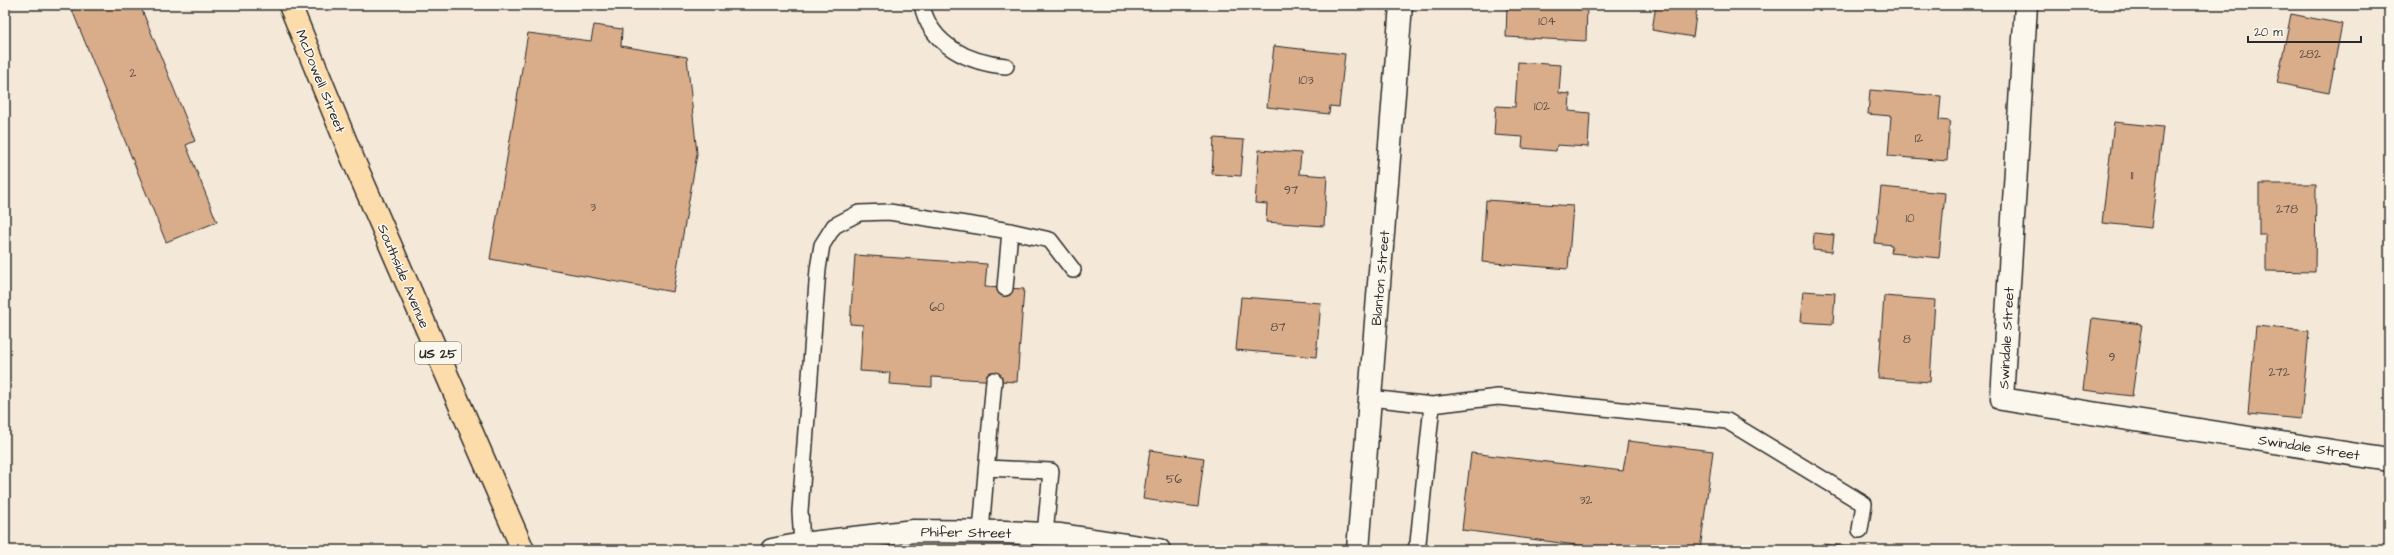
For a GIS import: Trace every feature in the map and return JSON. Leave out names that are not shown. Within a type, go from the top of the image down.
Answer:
[{"type":"main road","name":"McDowell Street","points":[[290,5],[352,157]]},
{"type":"main road","name":"Southside Avenue","points":[[352,157],[523,550]]},
{"type":"street","name":"Blanton Street","points":[[1358,550],[1401,5]]},
{"type":"street","name":"Swindale Street","points":[[2026,5],[2002,399],[2389,460]]},
{"type":"street","name":"Phifer Street","points":[[772,550],[802,544],[914,531],[981,531],[1045,534],[1159,550]]},
{"type":"lane","points":[[922,5],[925,17],[940,40],[958,54],[991,65],[1006,66]]},
{"type":"lane","points":[[802,544],[800,512],[818,269],[822,245],[834,226],[859,213],[889,212],[1010,231],[1050,240],[1073,270]]},
{"type":"lane","points":[[1005,288],[1010,231]]},
{"type":"lane","points":[[981,531],[994,380]]},
{"type":"lane","points":[[1370,398],[1432,405],[1498,397],[1727,421],[1864,504],[1860,530]]},
{"type":"lane","points":[[1415,550],[1418,543],[1432,405]]},
{"type":"lane","points":[[987,468],[1051,471],[1045,534]]},
{"type":"building","points":[[70,5],[140,5],[195,141],[186,145],[217,222],[166,242]]},
{"type":"building","points":[[1507,5],[1587,5],[1586,41],[1506,37]]},
{"type":"building","points":[[1656,5],[1697,8],[1693,37],[1652,30]]},
{"type":"building","points":[[1909,5],[1952,5],[1952,8]]},
{"type":"building","points":[[2291,14],[2342,24],[2329,93],[2277,83]]},
{"type":"building","points":[[594,25],[622,29],[621,46],[687,57],[697,154],[673,292],[490,259],[528,33],[591,41]]},
{"type":"building","points":[[1274,46],[1345,54],[1339,107],[1330,106],[1329,114],[1267,107]]},
{"type":"building","points":[[1518,62],[1561,65],[1559,93],[1570,94],[1569,111],[1590,113],[1588,147],[1557,145],[1556,151],[1522,148],[1523,137],[1494,135],[1496,106],[1515,107]]},
{"type":"building","points":[[1870,90],[1941,96],[1939,120],[1950,121],[1947,161],[1888,156],[1891,116],[1868,114]]},
{"type":"building","points":[[2114,122],[2163,127],[2151,228],[2102,223]]},
{"type":"building","points":[[1214,138],[1244,140],[1241,176],[1212,174]]},
{"type":"building","points":[[1259,150],[1301,153],[1299,174],[1327,176],[1324,226],[1266,222],[1267,204],[1255,203]]},
{"type":"building","points":[[2259,184],[2316,184],[2315,272],[2266,271],[2266,235],[2259,235]]},
{"type":"building","points":[[1881,187],[1945,193],[1939,258],[1891,253],[1892,245],[1875,243]]},
{"type":"building","points":[[1486,200],[1573,206],[1568,269],[1482,262]]},
{"type":"building","points":[[1814,233],[1834,235],[1832,252],[1813,250]]},
{"type":"building","points":[[855,255],[987,264],[985,287],[1024,289],[1017,382],[932,377],[932,387],[889,384],[890,373],[860,371],[863,325],[850,324]]},
{"type":"building","points":[[1803,291],[1835,293],[1833,324],[1800,322]]},
{"type":"building","points":[[1884,296],[1935,300],[1930,382],[1878,378]]},
{"type":"building","points":[[1241,297],[1321,303],[1316,357],[1236,350]]},
{"type":"building","points":[[2092,318],[2142,324],[2132,396],[2083,390]]},
{"type":"building","points":[[2256,326],[2309,331],[2301,419],[2248,414]]},
{"type":"building","points":[[1628,441],[1713,451],[1700,550],[1614,550],[1462,530],[1471,453],[1623,471]]},
{"type":"building","points":[[1150,450],[1204,458],[1198,507],[1143,499]]},
{"type":"building","points":[[1822,544],[1880,550],[1821,550]]}]
